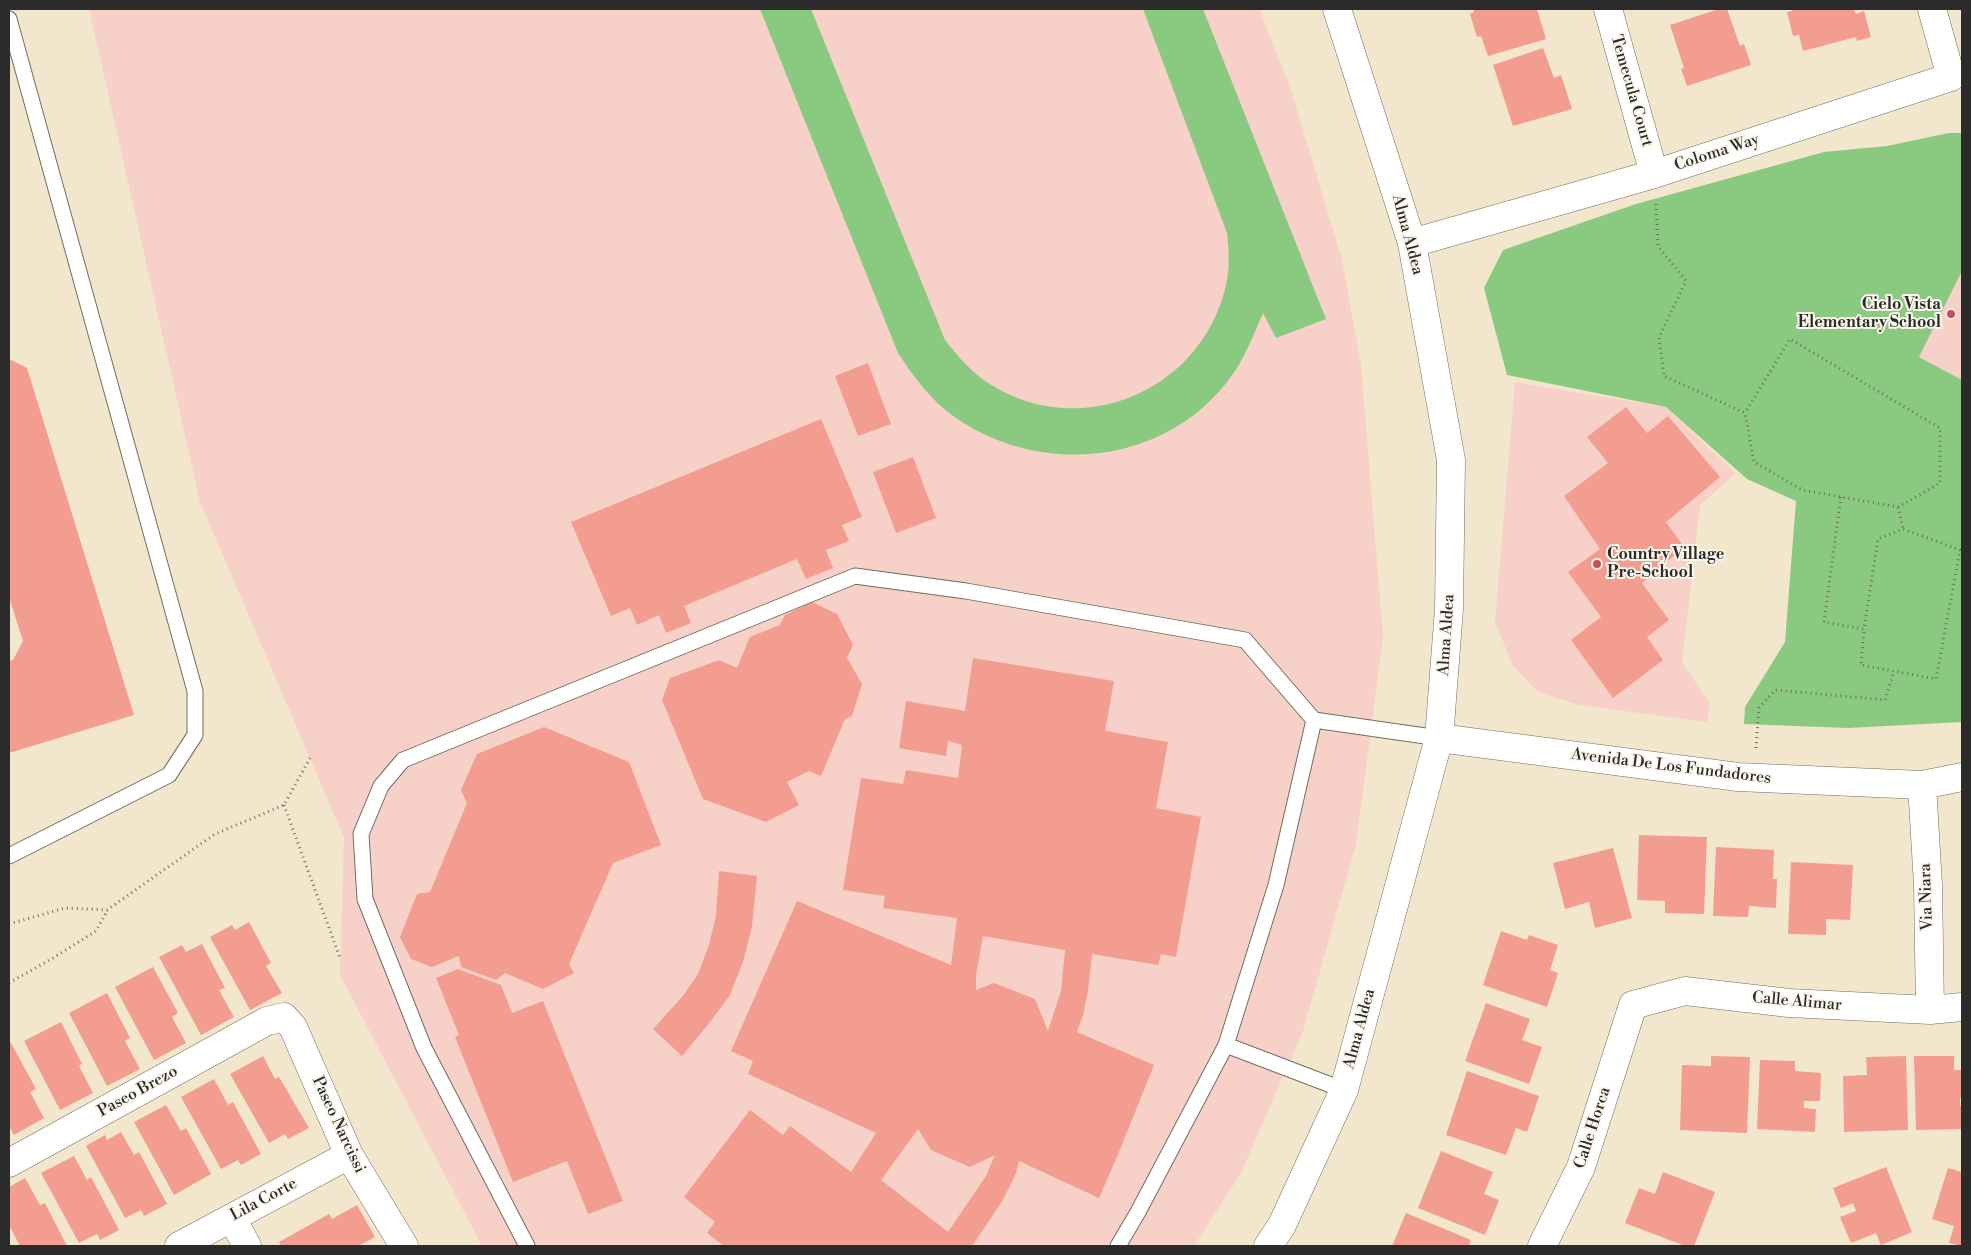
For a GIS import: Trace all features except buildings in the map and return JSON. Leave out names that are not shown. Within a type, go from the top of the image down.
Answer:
[{"type":"street","name":"Alma Aldea","points":[[1268,1246],[1282,1225],[1344,1090],[1439,738],[1450,609],[1451,460],[1412,243],[1336,9]]},
{"type":"street","name":"Temecula Court","points":[[1608,9],[1654,174]]},
{"type":"street","name":"Coloma Way","points":[[1412,243],[1654,174],[1951,77],[1932,9]]},
{"type":"street","name":"Avenida De Los Fundadores","points":[[1439,738],[1752,778],[1922,785],[1962,777]]},
{"type":"street","name":"Via Niara","points":[[1922,785],[1928,885],[1930,1010]]},
{"type":"street","name":"Calle Alimar","points":[[1633,1005],[1685,991],[1789,1003],[1930,1010],[1962,1007]]},
{"type":"street","name":"Calle Horca","points":[[1542,1246],[1581,1167],[1633,1005]]},
{"type":"street","name":"Paseo Narcissi","points":[[268,1021],[284,1018],[294,1027],[349,1155],[404,1246]]},
{"type":"street","name":"Paseo Brezo","points":[[9,1162],[268,1021]]},
{"type":"street","name":"Lila Corte","points":[[179,1246],[349,1155]]},
{"type":"street","points":[[232,1218],[248,1246]]},
{"type":"lane","points":[[9,19],[195,691],[195,735],[169,775],[9,856]]},
{"type":"lane","points":[[527,1246],[424,1048],[365,899],[361,834],[381,786],[403,760],[855,576],[966,591],[1245,640],[1314,720],[1439,738]]},
{"type":"lane","points":[[1118,1246],[1138,1212],[1226,1044],[1276,886],[1314,720]]},
{"type":"lane","points":[[1226,1044],[1344,1090]]},
{"type":"path","points":[[1654,174],[1658,246],[1686,281],[1659,337],[1664,376],[1745,413]]},
{"type":"path","points":[[1790,339],[1940,428],[1940,483],[1898,507],[1802,490],[1754,462],[1745,413],[1790,339]]},
{"type":"path","points":[[1842,497],[1824,622],[1864,630]]},
{"type":"path","points":[[1898,507],[1903,529]]},
{"type":"path","points":[[1903,529],[1960,550],[1936,679],[1861,665],[1864,630],[1878,539],[1903,529]]},
{"type":"path","points":[[1752,778],[1760,708],[1775,690],[1885,700],[1894,671]]},
{"type":"path","points":[[9,983],[96,931],[107,910],[215,834],[284,805],[310,758]]},
{"type":"path","points":[[284,805],[340,958]]},
{"type":"path","points":[[9,924],[66,908],[107,910]]},
{"type":"shaded area","points":[[89,9],[1259,9],[1290,86],[1342,260],[1361,364],[1383,637],[1356,845],[1303,1031],[1240,1175],[1194,1246],[482,1246],[340,975],[344,838],[200,502]]},
{"type":"shaded area","name":"Cielo Vista Elementary School","points":[[1962,271],[1962,380],[1919,357]]},
{"type":"shaded area","name":"Country Village Pre-School","points":[[1515,382],[1666,407],[1735,473],[1700,506],[1682,662],[1710,704],[1707,722],[1579,705],[1538,692],[1513,666],[1495,622]]},
{"type":"green space","points":[[760,9],[811,9],[945,340],[981,378],[1017,398],[1055,407],[1092,407],[1129,398],[1162,380],[1190,355],[1212,323],[1226,285],[1229,259],[1227,233],[1143,9],[1203,9],[1326,319],[1276,338],[1263,313],[1247,350],[1235,371],[1209,402],[1177,426],[1143,443],[1105,452],[1067,454],[1028,449],[991,437],[956,418],[931,396],[898,353]]},
{"type":"green space","points":[[1949,133],[1962,133],[1962,271],[1919,357],[1962,380],[1962,722],[1848,728],[1744,724],[1745,707],[1785,642],[1796,501],[1747,479],[1666,407],[1507,375],[1484,288],[1503,250],[1636,204],[1824,152],[1887,146]]},
{"type":"place","name":"Cielo Vista Elementary School","points":[[1951,314]]},
{"type":"place","name":"Country Village Pre-School","points":[[1597,564]]}]
